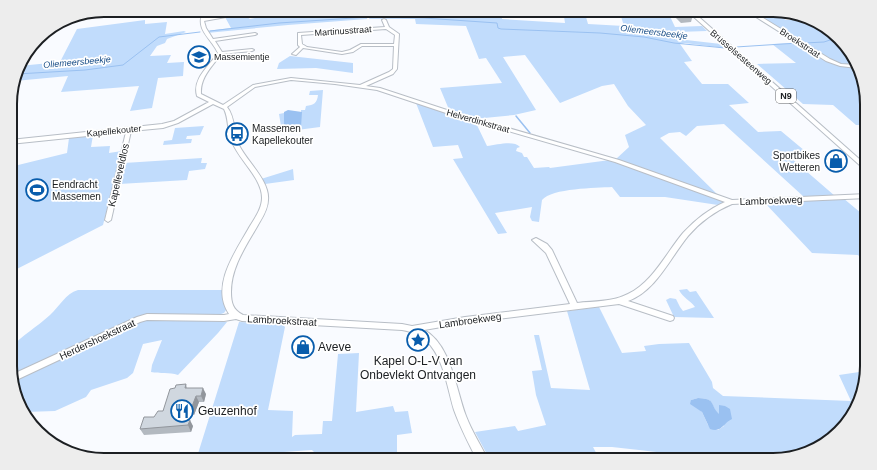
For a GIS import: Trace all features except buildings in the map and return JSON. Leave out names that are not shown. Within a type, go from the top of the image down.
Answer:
[{"type":"main road","name":"Brusselsesteenweg","points":[[696,17],[860,163]]},
{"type":"street","points":[[203,17],[202,20],[205,33],[212,40],[220,53]]},
{"type":"street","points":[[202,20],[220,17]]},
{"type":"street","name":"Broekstraat","points":[[758,17],[828,60],[840,65],[851,66]]},
{"type":"street","points":[[360,86],[391,73],[395,69],[396,34],[387,28],[384,20]]},
{"type":"street","points":[[294,54],[302,47],[300,45],[298,27]]},
{"type":"street","name":"Martinusstraat","points":[[299,34],[387,28]]},
{"type":"street","points":[[212,40],[255,34]]},
{"type":"street","name":"Martinusstraat","points":[[302,47],[342,53],[351,51],[361,45],[396,45]]},
{"type":"street","points":[[225,106],[202,97],[198,91],[202,76],[220,53],[252,50]]},
{"type":"street","name":"Helverdinkstraat","points":[[225,106],[253,86],[291,79],[314,80],[360,86],[388,92],[451,113],[617,161],[731,202]]},
{"type":"street","name":"Kapellekouter","points":[[17,141],[163,126],[176,122],[213,102]]},
{"type":"street","name":"Lambroekstraat","points":[[225,106],[228,111],[234,141],[263,188],[266,197],[264,208],[236,257],[229,273],[226,291],[229,309],[235,316],[242,318],[402,326],[424,334],[435,344],[444,364],[461,417],[479,453]]},
{"type":"street","name":"Kapelleveldlos","points":[[108,220],[129,130]]},
{"type":"street","name":"Lambroekweg","points":[[413,329],[465,320],[620,301],[634,295],[645,286],[697,223],[718,207],[731,202],[860,196]]},
{"type":"street","points":[[536,240],[549,252],[575,307]]},
{"type":"street","name":"Lambroekweg","points":[[620,301],[670,318]]},
{"type":"street","name":"Herdershoekstraat","points":[[18,376],[137,320],[147,317],[224,318],[235,316]]},
{"type":"shaded area","points":[[225,17],[247,17],[250,19],[260,17],[367,17],[367,19],[207,33],[206,31],[231,28]]},
{"type":"shaded area","points":[[370,17],[502,17],[502,19],[565,23],[564,17],[586,17],[588,24],[624,26],[621,17],[670,17],[675,27],[702,26],[707,31],[677,32],[681,39],[721,44],[725,48],[685,43],[680,44],[692,61],[684,62],[702,84],[728,84],[749,103],[729,105],[758,132],[781,131],[811,156],[791,158],[835,196],[804,197],[724,124],[697,126],[686,136],[680,132],[669,133],[660,138],[720,197],[616,159],[629,147],[625,135],[646,125],[628,106],[614,84],[602,86],[560,103],[525,55],[503,57],[536,110],[514,115],[474,119],[450,112],[440,88],[502,83],[486,58],[479,59],[466,26],[416,24],[415,19],[369,19]]},
{"type":"shaded area","points":[[760,17],[795,20],[811,26],[826,35],[842,51],[850,65],[839,64],[828,59]]},
{"type":"shaded area","points":[[145,20],[145,24],[167,22],[165,34],[186,32],[167,39],[165,43],[157,46],[150,56],[171,55],[167,63],[184,62],[183,76],[158,78],[152,108],[130,111],[139,86],[61,92],[68,76],[21,80],[26,65],[60,62],[77,29]]},
{"type":"shaded area","points":[[800,43],[832,63],[850,66],[857,82],[859,93],[860,125],[856,125],[833,105],[803,104],[757,64],[796,63],[772,44]]},
{"type":"shaded area","points":[[290,56],[353,63],[353,73],[316,68],[277,69],[279,63]]},
{"type":"shaded area","points":[[323,90],[320,127],[282,132],[279,114],[284,113],[284,128],[301,127],[301,110],[305,110],[306,106],[315,103],[318,98],[318,95],[309,95],[310,91]]},
{"type":"shaded area","points":[[416,103],[475,121],[487,146],[505,144],[517,145],[520,147],[517,148],[516,151],[522,153],[524,157],[527,157],[534,168],[550,168],[610,160],[724,202],[718,205],[665,197],[620,197],[612,187],[575,189],[555,193],[542,200],[539,222],[532,221],[530,217],[532,207],[495,213],[507,233],[498,234],[453,159],[463,158],[458,145],[433,147]]},
{"type":"shaded area","points":[[288,110],[302,112],[301,127],[284,128],[284,112]]},
{"type":"shaded area","points":[[204,126],[200,135],[187,136],[186,139],[192,139],[191,143],[163,145],[164,141],[172,140],[175,128]]},
{"type":"shaded area","points":[[93,135],[91,147],[110,146],[109,153],[122,151],[103,225],[17,269],[17,165],[67,153],[69,138]]},
{"type":"shaded area","points":[[202,158],[201,163],[207,163],[205,169],[189,171],[187,180],[119,184],[124,163]]},
{"type":"shaded area","points":[[293,169],[294,180],[265,184],[261,179]]},
{"type":"shaded area","points":[[843,198],[860,212],[860,257],[858,255],[812,253],[764,202]]},
{"type":"shaded area","points":[[687,289],[690,292],[696,291],[714,318],[674,317],[666,300],[670,298],[676,299],[683,311],[695,307],[682,295],[679,290]]},
{"type":"shaded area","points":[[78,290],[222,290],[226,310],[224,313],[218,315],[145,315],[125,322],[18,373],[17,342],[50,315],[66,297]]},
{"type":"shaded area","points":[[599,307],[622,353],[646,351],[644,346],[689,343],[712,382],[713,388],[723,396],[851,401],[839,375],[859,372],[858,383],[851,404],[838,423],[821,438],[811,444],[779,453],[665,453],[612,447],[593,447],[596,453],[486,453],[475,432],[515,426],[518,431],[546,425],[536,395],[532,371],[542,370],[534,335],[539,335],[551,388],[590,390],[567,311]],"holes":[[[698,398],[708,400],[712,403],[719,415],[720,412],[724,426],[718,430],[708,425],[702,412],[691,400]]]},
{"type":"shaded area","points":[[144,320],[227,322],[178,375],[151,372],[152,365],[162,340],[143,344],[133,373],[127,378],[91,390],[86,397],[55,411],[31,412],[24,399],[18,378]]},
{"type":"shaded area","points":[[239,322],[282,324],[285,327],[268,410],[293,411],[292,437],[295,435],[322,434],[323,421],[332,421],[338,354],[359,353],[356,412],[393,406],[395,412],[408,411],[412,433],[397,435],[397,453],[315,453],[312,450],[284,453],[198,453]]},
{"type":"shaded area","points":[[698,398],[710,401],[719,414],[719,405],[730,409],[732,419],[720,429],[710,429],[702,412],[690,404],[691,400]]},
{"type":"waterway","name":"Oliemeersbeekje","points":[[210,31],[279,23],[368,17]]},
{"type":"waterway","name":"Oliemeersbeekje","points":[[369,17],[424,18],[497,23],[498,28],[501,29],[600,33],[644,37],[674,43],[725,48]]},
{"type":"waterway","name":"Oliemeersbeekje","points":[[23,74],[85,70],[123,65],[159,37],[200,32]]},
{"type":"waterway","name":"Oliemeersbeekje","points":[[805,43],[824,42],[831,40]]},
{"type":"waterway","name":"Oliemeersbeekje","points":[[736,47],[798,43]]},
{"type":"waterway","points":[[516,116],[530,133]]},
{"type":"place","name":"Massemientje","points":[[199,57]]},
{"type":"place","name":"Massemen Kapellekouter","points":[[237,134]]},
{"type":"place","name":"Sportbikes Wetteren","points":[[836,161]]},
{"type":"place","name":"Eendracht Massemen","points":[[37,190]]},
{"type":"place","name":"Kapel O-L-V van Onbevlekt Ontvangen","points":[[418,340]]},
{"type":"place","name":"Aveve","points":[[303,347]]},
{"type":"place","name":"Geuzenhof","points":[[182,411]]}]
